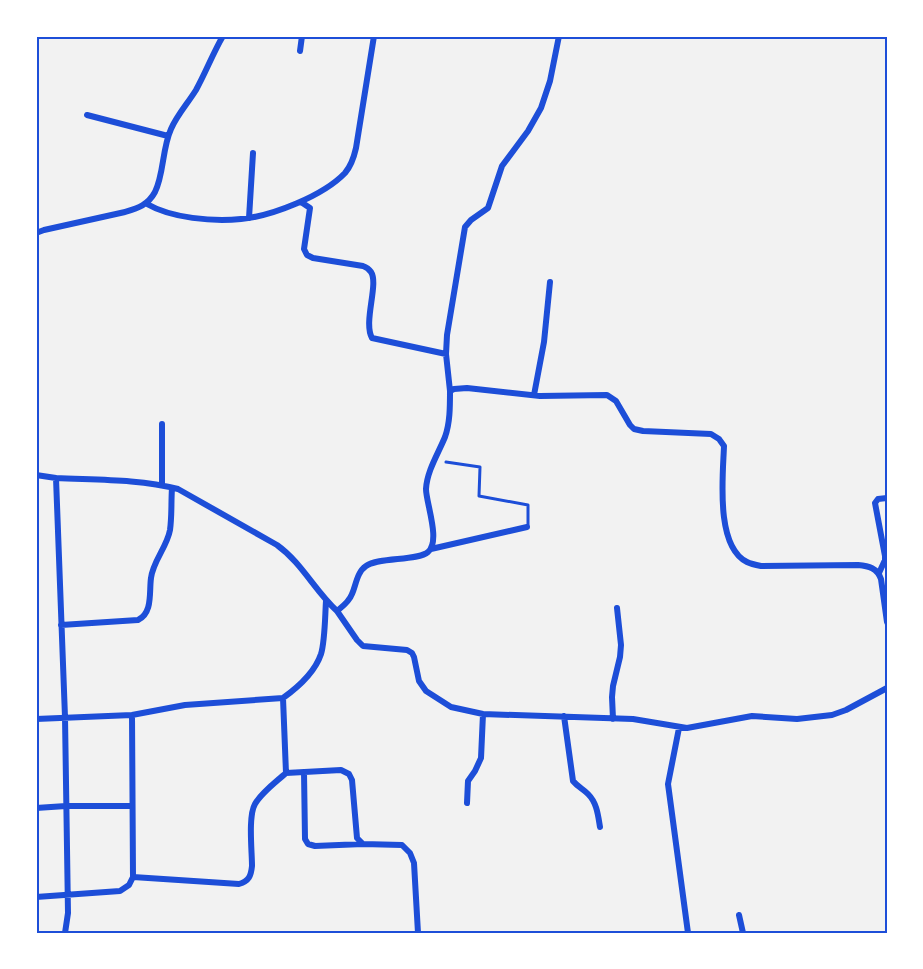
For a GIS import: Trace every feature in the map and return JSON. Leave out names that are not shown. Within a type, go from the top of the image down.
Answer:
[{"type":"street","points":[[36,233],[125,212],[147,204],[158,184],[168,136],[195,91],[223,36]]},
{"type":"street","points":[[300,51],[302,36]]},
{"type":"street","points":[[147,204],[165,212],[186,216],[230,220],[249,218],[301,201],[334,182],[346,172],[352,163],[374,36]]},
{"type":"street","points":[[430,549],[433,540],[432,517],[427,498],[427,485],[436,453],[445,437],[449,421],[450,391],[446,354],[448,323],[465,227],[489,208],[502,166],[528,131],[541,108],[550,81],[560,36]]},
{"type":"street","points":[[87,115],[168,136]]},
{"type":"street","points":[[249,218],[253,153]]},
{"type":"street","points":[[301,201],[310,208],[304,249],[307,255],[363,266],[370,270],[373,282],[369,329],[372,338],[446,354]]},
{"type":"street","points":[[534,395],[544,342],[550,282]]},
{"type":"street","points":[[450,391],[467,388],[534,395],[607,395],[613,397],[621,407],[627,421],[634,429],[711,434],[724,446],[723,517],[736,552],[748,563],[761,566],[867,566],[879,573]]},
{"type":"street","points":[[162,424],[162,485]]},
{"type":"street","points":[[36,475],[162,485],[178,489],[282,549],[295,560],[326,601],[337,611],[360,644],[407,650],[412,653],[419,681],[426,691],[451,708],[483,714],[633,719],[687,728],[752,716],[797,719],[832,715],[887,688]]},
{"type":"street","points":[[56,478],[65,717],[68,913],[65,933]]},
{"type":"street","points":[[61,625],[138,620],[144,617],[148,610],[153,569],[169,535],[172,488]]},
{"type":"street","points":[[887,498],[878,499],[875,502],[885,556],[879,573],[887,622]]},
{"type":"street","points":[[337,611],[348,602],[359,573],[365,566],[419,555],[430,549],[528,527]]},
{"type":"street","points":[[36,719],[132,714],[185,705],[283,698],[294,690],[315,666],[321,654],[326,601]]},
{"type":"street","points":[[613,719],[613,686],[621,645],[617,608]]},
{"type":"street","points":[[283,698],[286,773]]},
{"type":"street","points":[[36,897],[120,891],[129,885],[133,877],[132,714]]},
{"type":"street","points":[[467,803],[468,781],[481,758],[483,714]]},
{"type":"street","points":[[564,716],[573,781],[577,787],[591,796],[600,826]]},
{"type":"street","points":[[679,728],[669,784],[688,933]]},
{"type":"street","points":[[133,877],[239,884],[246,882],[251,875],[252,866],[251,813],[260,797],[286,773],[341,770],[349,774],[352,780],[357,838],[363,844]]},
{"type":"street","points":[[304,772],[305,839],[308,844],[315,846],[402,845],[410,853],[414,863],[418,933]]},
{"type":"street","points":[[36,808],[132,806]]},
{"type":"street","points":[[739,915],[743,933]]},
{"type":"lane","points":[[446,462],[480,466],[479,496],[528,505],[528,527]]}]
